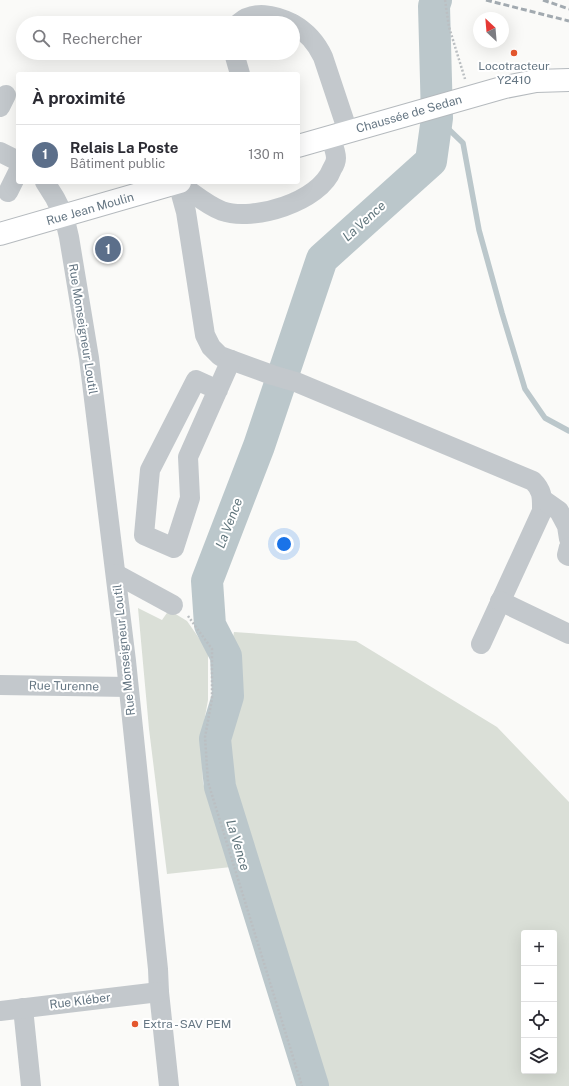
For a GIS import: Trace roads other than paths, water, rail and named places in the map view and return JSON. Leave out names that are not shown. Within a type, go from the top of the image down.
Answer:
[{"type":"main road","name":"Chaussée de Sedan","points":[[300,145],[504,87],[522,83],[569,80]]},
{"type":"main road","name":"Rue Jean Moulin","points":[[0,234],[172,184]]},
{"type":"street","points":[[250,16],[259,14],[271,16]]},
{"type":"street","points":[[182,184],[206,202],[222,211],[239,214],[257,214],[299,200],[317,190],[331,173],[336,159],[339,135],[328,71],[318,46],[300,28]]},
{"type":"street","points":[[236,60],[239,72]]},
{"type":"street","points":[[0,152],[16,160]]},
{"type":"street","points":[[8,192],[16,176]]},
{"type":"street","name":"Rue Monseigneur Loutil","points":[[46,184],[64,216],[69,237],[89,358],[116,574],[158,968],[159,992],[169,1086]]},
{"type":"street","points":[[179,184],[186,212],[206,335],[211,347],[220,356],[296,382],[533,481],[540,488],[542,511],[481,644]]},
{"type":"street","points":[[218,390],[196,380],[150,470],[144,535],[174,548],[190,498],[188,457],[218,390],[231,360]]},
{"type":"street","points":[[542,499],[559,511],[567,526],[569,539]]},
{"type":"street","points":[[569,547],[567,555],[569,556]]},
{"type":"street","points":[[116,574],[173,605]]},
{"type":"street","points":[[500,601],[569,634]]},
{"type":"street","name":"Rue Turenne","points":[[0,685],[128,687]]},
{"type":"street","name":"Rue Kléber","points":[[0,1011],[159,992]]},
{"type":"street","points":[[23,1008],[31,1086]]},
{"type":"waterway","name":"La Vence","points":[[313,1086],[220,787],[215,739],[228,696],[226,656],[210,625],[207,581],[259,446],[322,259],[431,161],[437,118],[434,6],[436,0]]},
{"type":"waterway","points":[[437,118],[463,143],[479,230],[525,389],[545,418],[569,431]]},
{"type":"railway","points":[[486,0],[569,21]]},
{"type":"railway","points":[[543,0],[569,9]]},
{"type":"place","name":"Locotracteur Y2410","points":[[514,53]]},
{"type":"place","name":"Relais La Poste","points":[[108,249]]},
{"type":"place","name":"Extra - SAV PEM","points":[[135,1024]]}]
